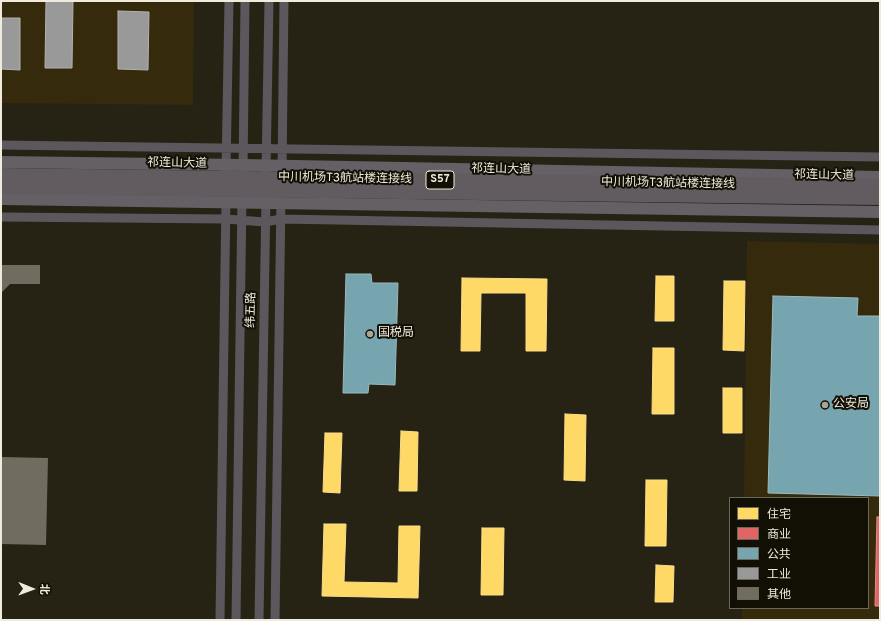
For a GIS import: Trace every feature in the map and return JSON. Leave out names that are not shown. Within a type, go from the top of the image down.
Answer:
[{"type":"highway","name":"中川机场T3航站楼连接线","points":[[1,174],[880,186]]},
{"type":"highway","name":"中川机场T3航站楼连接线","points":[[1,187],[880,198]]},
{"type":"main road","name":"祁连山大道","points":[[1,162],[266,165],[880,177]]},
{"type":"main road","points":[[1,199],[880,212]]},
{"type":"street","points":[[220,620],[229,1]]},
{"type":"street","name":"纬五路","points":[[236,620],[245,1]]},
{"type":"street","name":"纬五路","points":[[259,620],[269,1]]},
{"type":"street","points":[[275,620],[284,1]]},
{"type":"street","points":[[1,145],[880,157]]},
{"type":"street","points":[[1,217],[242,219],[265,222],[281,219],[880,230]]},
{"type":"shaded area","points":[[1,1],[194,1],[193,105],[1,103]]},
{"type":"shaded area","points":[[747,241],[880,244],[880,620],[742,619],[742,609],[869,609],[869,497],[744,497]]},
{"type":"building: 住宅","points":[[656,276],[674,276],[674,321],[655,321]]},
{"type":"building: 住宅","points":[[462,278],[547,279],[546,351],[526,351],[526,293],[481,293],[480,351],[461,351]]},
{"type":"building: 住宅","points":[[724,281],[745,281],[744,351],[723,350]]},
{"type":"building: 住宅","points":[[653,348],[674,348],[674,414],[652,414]]},
{"type":"building: 住宅","points":[[723,388],[742,388],[742,433],[723,433]]},
{"type":"building: 住宅","points":[[565,414],[586,415],[585,481],[564,480]]},
{"type":"building: 住宅","points":[[401,431],[418,432],[417,491],[399,491]]},
{"type":"building: 住宅","points":[[325,433],[342,433],[340,493],[323,492]]},
{"type":"building: 住宅","points":[[646,480],[667,480],[666,546],[645,546]]},
{"type":"building: 住宅","points":[[324,524],[346,524],[344,582],[398,583],[399,526],[420,526],[418,598],[322,596]]},
{"type":"building: 住宅","points":[[482,528],[504,528],[503,595],[481,595]]},
{"type":"building: 住宅","points":[[656,565],[674,566],[673,602],[655,602]]},
{"type":"building: 商业","points":[[877,517],[880,517],[880,606],[875,606]]},
{"type":"building: 公共","name":"国税局","points":[[346,274],[371,274],[372,283],[398,283],[395,385],[369,384],[368,393],[343,393]]},
{"type":"building: 公共","name":"公安局","points":[[773,296],[858,298],[857,316],[880,316],[880,496],[768,493]]},
{"type":"building: 工业","points":[[46,1],[73,1],[72,68],[45,68]]},
{"type":"building: 工业","points":[[118,11],[149,12],[148,70],[118,69]]},
{"type":"building: 工业","points":[[1,18],[20,18],[20,70],[1,69]]},
{"type":"building: 其他","points":[[1,265],[40,265],[40,284],[10,284],[1,293]]},
{"type":"building: 其他","points":[[1,457],[48,458],[46,545],[1,544]]},
{"type":"place","name":"国税局","points":[[370,334]]},
{"type":"place","name":"公安局","points":[[825,405]]}]
